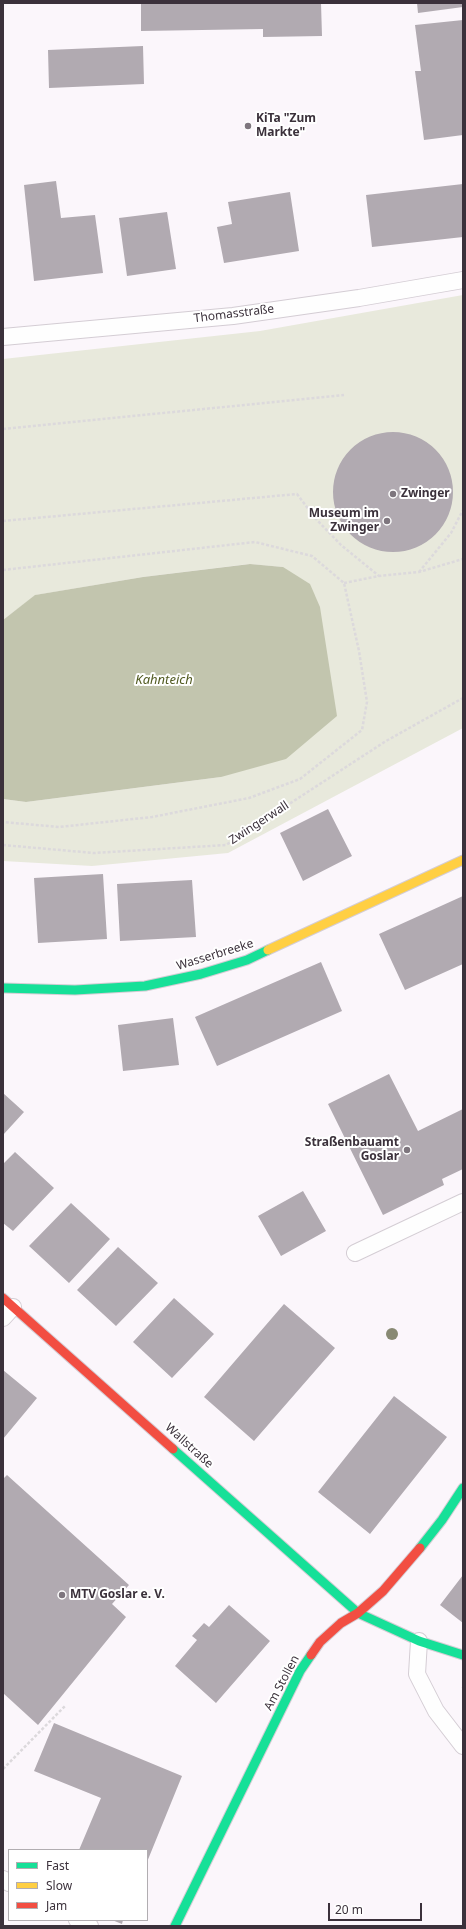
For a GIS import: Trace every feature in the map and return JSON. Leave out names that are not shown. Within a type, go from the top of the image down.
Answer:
[{"type":"street","name":"Wasserbreeke","points":[[3,988],[75,990],[145,986],[201,974],[247,960],[463,860]]},
{"type":"street","name":"Wallstraße","points":[[6,1307],[358,1613],[419,1641],[463,1655]]},
{"type":"street","name":"Am Stollen","points":[[175,1926],[300,1671],[320,1642],[341,1624],[358,1613],[383,1591],[406,1566],[442,1520],[463,1488]]},
{"type":"lane","name":"Thomasstraße","points":[[3,337],[233,316],[359,298],[463,280]]},
{"type":"lane","points":[[355,1253],[463,1202]]},
{"type":"lane","points":[[419,1641],[417,1674],[436,1711],[463,1746]]},
{"type":"lane","points":[[80,1921],[90,1926]]},
{"type":"path","points":[[3,429],[344,395]]},
{"type":"path","points":[[3,521],[297,494],[316,519],[342,545],[380,576]]},
{"type":"path","points":[[419,572],[451,533],[463,510]]},
{"type":"path","points":[[3,570],[255,542],[312,556],[344,584],[359,651],[367,702],[362,730],[300,779],[249,798],[152,818],[59,827],[3,822]]},
{"type":"path","points":[[344,584],[380,576],[419,572],[463,559]]},
{"type":"path","name":"Zwingerwall","points":[[3,845],[94,853],[226,845],[386,741],[463,698]]},
{"type":"path","points":[[3,1769],[66,1705]]},
{"type":"shaded area","points":[[463,295],[463,728],[228,853],[92,866],[3,861],[3,799],[26,802],[221,777],[283,567],[249,564],[143,577],[36,595],[3,620],[3,359],[260,331]]},
{"type":"water","name":"Kahnteich","points":[[250,564],[283,567],[310,584],[320,607],[337,716],[286,759],[221,777],[26,802],[3,799],[3,620],[35,595],[143,577]]},
{"type":"building","points":[[141,3],[321,3],[322,36],[263,37],[263,29],[141,31]]},
{"type":"building","points":[[417,3],[463,3],[463,7],[418,13]]},
{"type":"building","points":[[463,20],[463,135],[424,140],[415,71],[421,71],[415,25]]},
{"type":"building","points":[[143,46],[144,84],[49,88],[48,50]]},
{"type":"building","points":[[56,181],[61,218],[95,215],[103,273],[34,281],[24,185]]},
{"type":"building","points":[[463,184],[463,237],[372,247],[366,195]]},
{"type":"building","points":[[290,192],[299,251],[224,263],[217,227],[232,224],[228,202]]},
{"type":"building","points":[[167,212],[176,269],[127,276],[119,218]]},
{"type":"building","name":"Zwinger","points":[[393,432],[405,433],[416,437],[426,442],[435,450],[443,459],[448,469],[452,480],[452,504],[448,515],[443,525],[435,534],[426,542],[416,547],[405,551],[393,552],[381,551],[370,547],[360,542],[351,534],[343,525],[338,515],[334,504],[333,492],[334,480],[338,469],[343,459],[351,450],[360,442],[370,437],[381,433]]},
{"type":"building","points":[[328,809],[352,856],[303,881],[280,833]]},
{"type":"building","points":[[103,874],[107,939],[38,943],[34,878]]},
{"type":"building","points":[[192,880],[196,937],[120,941],[117,884]]},
{"type":"building","points":[[463,896],[463,964],[405,990],[379,934]]},
{"type":"building","points":[[321,962],[342,1011],[217,1066],[195,1017]]},
{"type":"building","points":[[173,1018],[179,1065],[123,1071],[118,1025]]},
{"type":"building","name":"Straßenbauamt Goslar","points":[[389,1074],[418,1131],[463,1109],[463,1169],[442,1179],[444,1185],[383,1215],[328,1104]]},
{"type":"building","points":[[3,1093],[24,1112],[3,1135]]},
{"type":"building","points":[[15,1152],[54,1188],[13,1231],[3,1223],[3,1164]]},
{"type":"building","points":[[303,1191],[326,1231],[281,1256],[258,1216]]},
{"type":"building","points":[[71,1203],[110,1239],[69,1283],[29,1246]]},
{"type":"building","points":[[118,1247],[158,1283],[116,1326],[77,1290]]},
{"type":"building","points":[[174,1298],[214,1334],[172,1378],[133,1342]]},
{"type":"building","points":[[284,1304],[335,1348],[254,1441],[204,1397]]},
{"type":"building","points":[[3,1370],[37,1398],[3,1439]]},
{"type":"building","points":[[394,1396],[447,1437],[370,1534],[318,1492]]},
{"type":"building","name":"MTV Goslar e. V.","points":[[7,1475],[129,1585],[112,1604],[126,1617],[38,1725],[3,1693],[3,1479]]},
{"type":"building","points":[[463,1575],[463,1623],[440,1605]]},
{"type":"building","points":[[229,1605],[270,1641],[216,1703],[175,1666],[197,1640],[192,1636],[204,1623],[209,1627]]},
{"type":"building","points":[[54,1723],[182,1776],[148,1860],[148,1849],[79,1849],[101,1798],[34,1771]]},
{"type":"building","points":[[114,1921],[123,1921],[122,1924]]},
{"type":"traffic: fast","points":[[3,988],[75,990],[145,986],[201,974],[247,960],[268,950]]},
{"type":"traffic: fast","points":[[173,1449],[358,1613],[419,1641],[463,1655]]},
{"type":"traffic: fast","points":[[420,1548],[442,1520],[463,1488]]},
{"type":"traffic: fast","points":[[175,1926],[300,1671],[311,1655]]},
{"type":"traffic: slow","points":[[268,950],[463,860]]},
{"type":"traffic: jam","points":[[3,1298],[173,1449]]},
{"type":"traffic: jam","points":[[311,1655],[320,1642],[341,1623],[358,1613],[383,1591],[420,1548]]},
{"type":"place","name":"KiTa \"Zum Markte\"","points":[[248,126]]},
{"type":"place","name":"Zwinger","points":[[393,494]]},
{"type":"place","name":"Museum im Zwinger","points":[[387,521]]},
{"type":"place","name":"Straßenbauamt Goslar","points":[[407,1150]]},
{"type":"place","name":"MTV Goslar e. V.","points":[[62,1595]]}]
